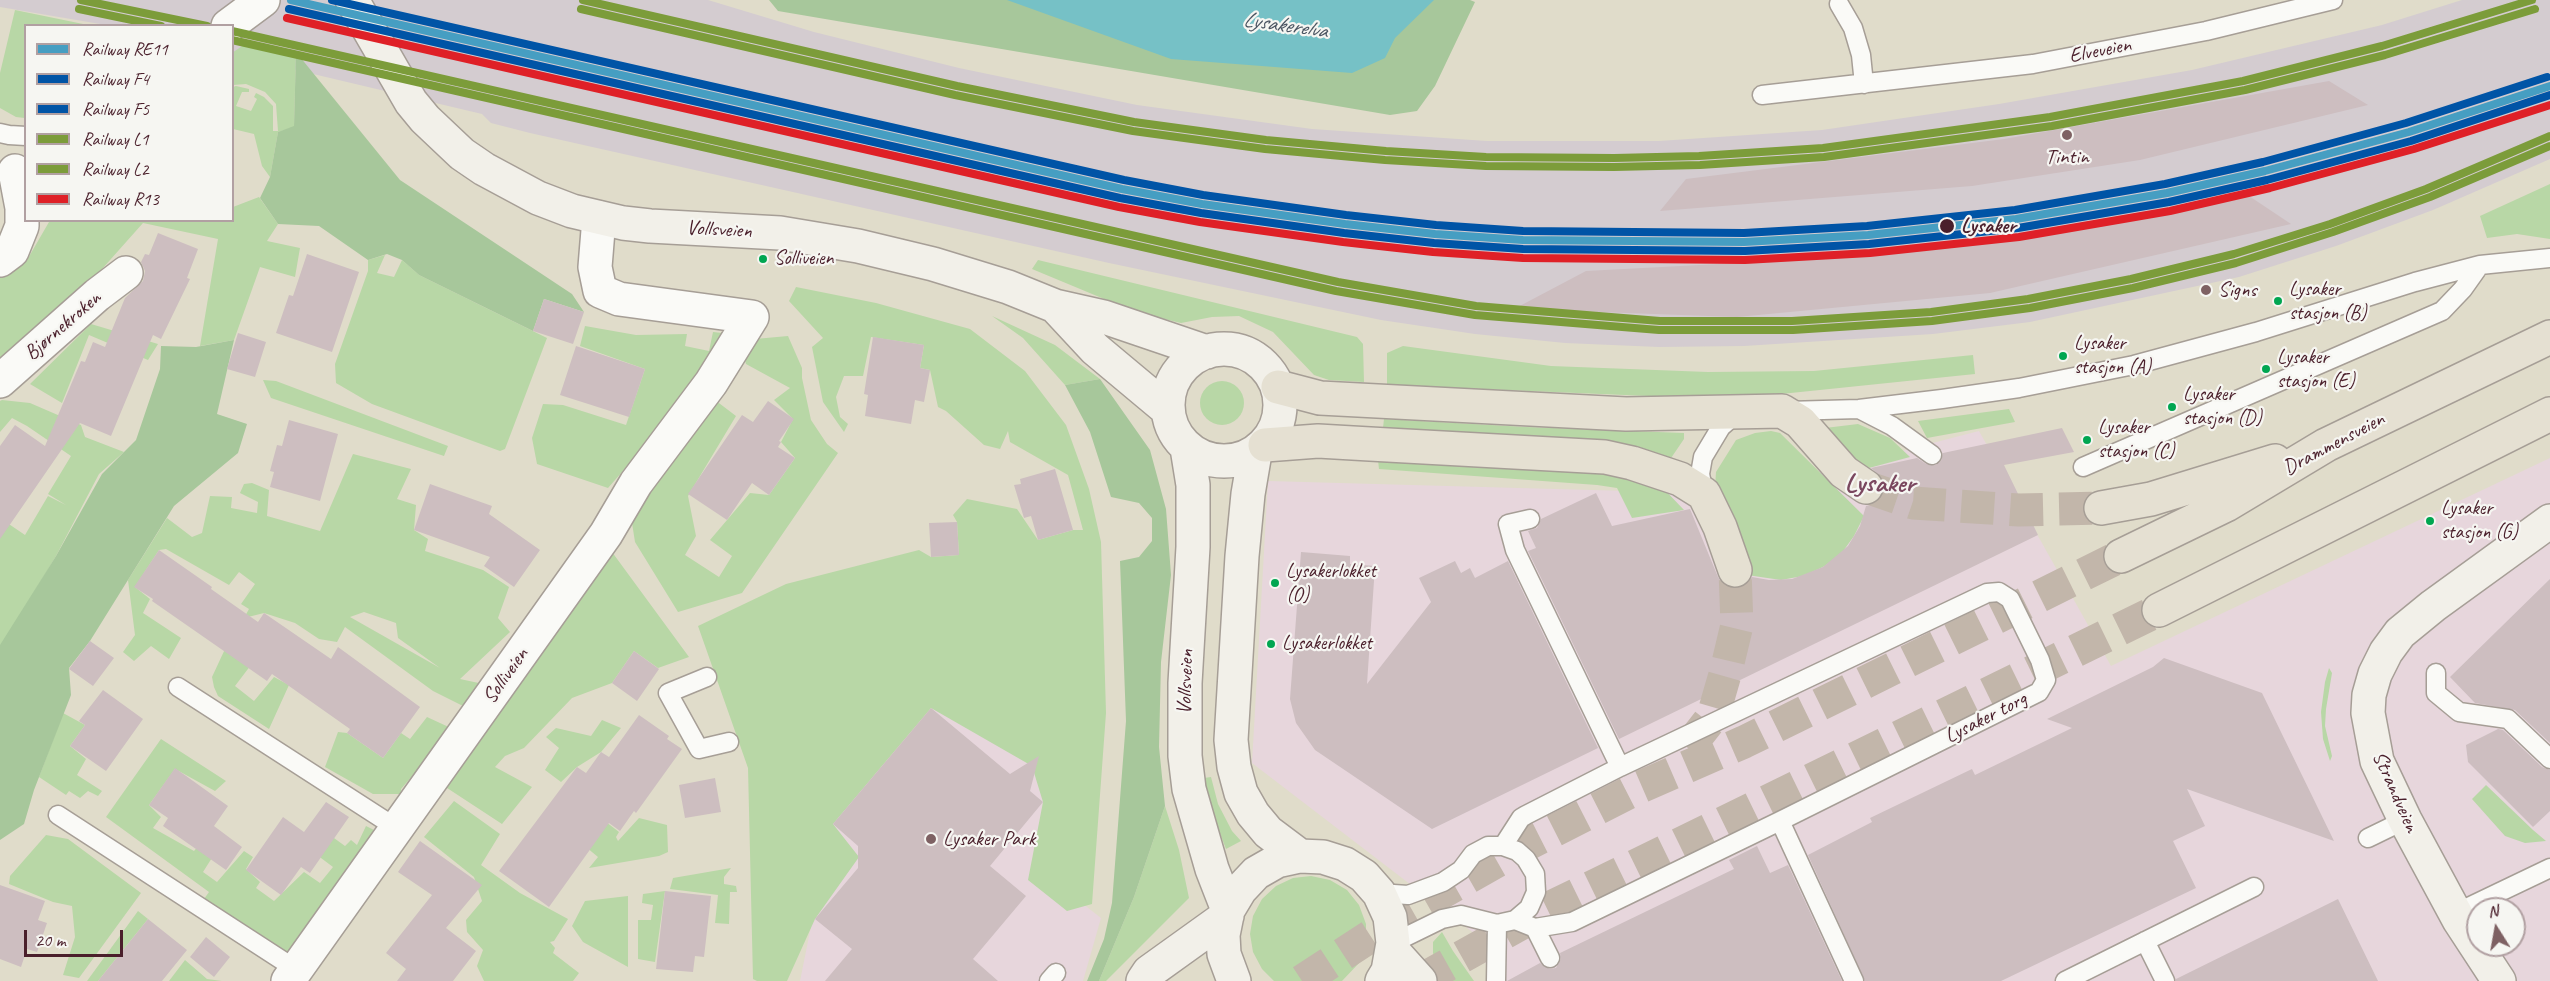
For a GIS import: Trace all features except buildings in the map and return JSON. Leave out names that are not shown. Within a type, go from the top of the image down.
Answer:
[{"type":"highway","name":"Drammensveien","points":[[2121,556],[2226,505],[2326,445],[2550,337]]},
{"type":"highway","points":[[1278,387],[1320,398],[1626,414],[1782,411],[1800,422],[1844,472],[1866,487]]},
{"type":"highway","points":[[2159,610],[2550,414]]},
{"type":"highway","points":[[1260,449],[1318,441],[1605,457],[1658,470],[1680,479],[1704,494],[1720,527],[1735,570]]},
{"type":"highway","points":[[2101,508],[2151,499],[2326,445]]},
{"type":"main road","name":"Vollsveien","points":[[352,0],[411,102],[442,136],[462,154],[492,174],[538,198],[599,218],[650,226],[745,230],[818,238],[933,264],[1008,287],[1055,306],[1104,317],[1207,352]]},
{"type":"main road","name":"Vollsveien","points":[[1055,306],[1095,349],[1168,410]]},
{"type":"main road","points":[[1221,349],[1236,350],[1250,355],[1262,363],[1278,387],[1281,403],[1274,432],[1260,449],[1239,460],[1220,462],[1202,458],[1187,448],[1177,437],[1171,424],[1168,410],[1169,391],[1177,374],[1190,360],[1207,352],[1221,349]]},
{"type":"main road","name":"Vollsveien","points":[[1187,448],[1193,485],[1193,547],[1185,683],[1185,756],[1189,789],[1212,869],[1228,913]]},
{"type":"main road","points":[[1260,449],[1248,494],[1230,740],[1241,793],[1253,814],[1268,832],[1300,856]]},
{"type":"main road","name":"Strandveien","points":[[2499,981],[2456,913],[2405,820],[2378,761],[2371,736],[2369,695],[2382,659],[2400,633],[2433,606],[2550,521]]},
{"type":"main road","points":[[1234,981],[1224,954],[1223,935],[1228,913],[1240,890],[1256,873],[1277,861],[1300,856],[1323,857],[1345,864],[1364,876],[1379,893],[1390,917],[1389,958],[1420,981]]},
{"type":"main road","points":[[1143,981],[1149,972],[1228,913]]},
{"type":"street","points":[[231,24],[263,0]]},
{"type":"street","points":[[0,260],[12,251],[22,226],[22,208],[14,170]]},
{"type":"street","name":"Solliveien","points":[[292,975],[606,534],[636,483],[711,383],[752,317],[619,299],[600,291],[595,267],[599,218]]},
{"type":"street","name":"Bjørnekroken","points":[[0,381],[97,295],[126,273]]},
{"type":"lane","name":"Elveveien","points":[[1762,95],[2033,64],[2206,31],[2333,0]]},
{"type":"lane","points":[[1839,4],[1853,28],[1861,55],[1864,84]]},
{"type":"lane","points":[[0,133],[24,135]]},
{"type":"lane","points":[[1782,411],[1859,408],[2019,388],[2134,365],[2256,332],[2415,282],[2480,265],[2550,258]]},
{"type":"lane","points":[[2083,467],[2442,311],[2463,289],[2480,265]]},
{"type":"lane","points":[[1859,408],[1892,426],[1932,455]]},
{"type":"lane","points":[[1704,494],[1700,474],[1703,458],[1721,427],[1737,412]]},
{"type":"lane","points":[[1530,519],[1508,524],[1515,550],[1620,767]]},
{"type":"lane","name":"Lysaker torg","points":[[1503,846],[1521,818],[1620,767],[1988,594],[1999,592],[2010,599],[2040,660],[2046,680],[2038,692],[1572,922],[1535,928]]},
{"type":"lane","points":[[2436,673],[2436,693],[2459,712],[2508,719],[2550,759]]},
{"type":"lane","points":[[708,677],[668,693],[699,749],[729,742]]},
{"type":"lane","points":[[178,687],[398,829]]},
{"type":"lane","points":[[58,815],[292,975]]},
{"type":"lane","points":[[2368,838],[2405,820]]},
{"type":"lane","points":[[1780,821],[1854,981]]},
{"type":"lane","points":[[1379,893],[1408,895],[1427,889],[1461,870],[1473,854],[1488,846],[1503,846],[1517,851],[1527,859],[1535,874],[1536,892],[1528,908],[1515,920],[1497,924],[1461,915],[1442,919],[1389,958]]},
{"type":"lane","points":[[2456,913],[2550,868]]},
{"type":"lane","points":[[2065,981],[2254,887]]},
{"type":"lane","points":[[1515,920],[1535,928],[1550,958]]},
{"type":"lane","points":[[1496,981],[1497,924]]},
{"type":"lane","points":[[2145,941],[2165,981]]},
{"type":"shaded area","points":[[0,0],[708,0],[814,32],[959,68],[1137,105],[1312,129],[1487,141],[1659,141],[1822,130],[1999,104],[2192,70],[2382,25],[2462,0],[2550,0],[2550,159],[2433,210],[2336,246],[2239,277],[2030,322],[1933,334],[1744,346],[1659,347],[1565,343],[1475,334],[1381,320],[1109,263],[530,133],[491,123],[482,114],[234,55],[234,24],[100,24],[0,7]]},
{"type":"shaded area","points":[[1979,431],[2111,666],[2550,458],[2550,981],[1490,981],[1479,937],[1252,763],[1268,481],[1735,494]]},
{"type":"shaded area","name":"Lysaker Park","points":[[952,686],[1059,796],[1032,864],[1101,918],[1083,981],[800,981],[832,822]]},
{"type":"green space","points":[[769,0],[1470,0],[1475,2],[1435,86],[1417,111],[1390,115],[778,11]]},
{"type":"green space","points":[[15,10],[83,24],[24,24],[24,118],[16,117],[0,108],[0,73]]},
{"type":"green space","points":[[248,42],[296,52],[294,127],[278,132],[270,177],[262,166],[254,134],[234,129],[234,87],[249,89],[249,92],[242,92],[236,106],[251,111],[257,99],[254,97],[256,93],[273,106],[273,131],[278,131],[276,104],[265,92],[246,84],[234,85],[234,52]]},
{"type":"green space","points":[[296,52],[400,180],[572,294],[584,312],[544,299],[533,331],[419,275],[402,260],[387,254],[368,260],[319,226],[278,224],[260,198],[270,177],[278,132],[294,126]]},
{"type":"green space","points":[[2550,184],[2550,239],[2517,234],[2487,238],[2480,216]]},
{"type":"green space","points":[[259,197],[278,224],[267,241],[300,248],[295,277],[260,267],[234,340],[200,346],[218,239],[143,223],[86,287],[0,365],[0,278],[27,260],[49,222],[234,222],[234,207]]},
{"type":"green space","points":[[385,255],[377,273],[394,277],[402,260],[419,275],[547,338],[505,449],[500,451],[372,404],[336,383],[335,364],[368,271],[368,260]]},
{"type":"green space","points":[[1038,260],[1357,337],[1363,344],[1364,382],[1329,380],[1314,375],[1273,332],[1239,316],[1212,317],[1181,323],[1156,317],[1121,306],[1032,269]]},
{"type":"green space","points":[[796,287],[876,303],[970,329],[1025,371],[1066,425],[1089,489],[1101,542],[1106,713],[1092,904],[1067,911],[1028,880],[1043,802],[1032,766],[931,708],[833,824],[859,857],[815,919],[787,981],[757,981],[753,979],[748,768],[698,626],[786,584],[919,550],[931,557],[959,555],[957,522],[953,515],[967,499],[1017,509],[1038,540],[1073,530],[1083,530],[1068,475],[1010,442],[1008,431],[1000,449],[984,445],[946,411],[938,407],[930,370],[920,368],[924,345],[871,337],[863,376],[844,376],[836,397],[840,417],[848,424],[844,432],[823,402],[812,347],[823,338],[789,301]]},
{"type":"green space","points":[[992,316],[1055,345],[1100,379],[1065,385],[1023,338]]},
{"type":"green space","points":[[91,324],[158,344],[148,360],[89,335],[62,403],[30,384]]},
{"type":"green space","points":[[585,326],[636,335],[687,334],[685,346],[709,351],[713,332],[722,333],[719,352],[644,447],[608,488],[537,464],[532,438],[543,404],[563,405],[626,425],[645,369],[580,346]]},
{"type":"green space","points":[[788,336],[802,368],[811,420],[827,444],[838,453],[742,593],[678,612],[635,542],[632,523],[639,496],[711,397],[736,416],[688,496],[696,536],[685,555],[719,577],[732,556],[710,540],[750,493],[769,495],[795,458],[781,442],[793,419],[774,400],[790,388],[746,364],[743,352],[755,339]]},
{"type":"green space","points":[[234,340],[217,414],[247,424],[238,453],[174,506],[90,641],[69,668],[71,695],[34,790],[24,824],[0,840],[0,645],[56,556],[102,474],[136,440],[160,369],[161,346],[196,347]]},
{"type":"green space","points":[[1403,346],[1551,366],[1708,372],[1814,371],[1973,355],[1975,374],[1781,394],[1672,397],[1387,385],[1387,353]]},
{"type":"green space","points":[[1100,379],[1150,450],[1166,509],[1171,575],[1161,662],[1159,747],[1165,806],[1134,897],[1099,981],[1087,981],[1104,939],[1112,903],[1126,721],[1120,561],[1139,557],[1152,541],[1152,518],[1139,503],[1111,497],[1090,432],[1065,385]]},
{"type":"green space","points":[[263,380],[276,381],[448,446],[444,456],[271,398]]},
{"type":"green space","points":[[1222,381],[1237,388],[1244,403],[1237,418],[1222,425],[1207,418],[1200,403],[1207,388]]},
{"type":"green space","points":[[0,401],[30,403],[81,425],[85,437],[124,452],[99,474],[56,556],[0,649],[0,518],[25,535],[48,496],[66,505],[48,494],[71,456],[12,418],[0,432]]},
{"type":"green space","points":[[2009,409],[2015,422],[1927,438],[1918,421]]},
{"type":"green space","points":[[1384,419],[1684,433],[1684,439],[1669,461],[1616,442],[1383,428]]},
{"type":"green space","points":[[1858,424],[1890,438],[1910,457],[1869,468],[1865,472],[1825,428]]},
{"type":"green space","points":[[1771,431],[1780,433],[1864,516],[1854,536],[1841,554],[1823,567],[1803,576],[1781,580],[1747,575],[1715,488],[1716,472],[1736,440],[1755,433]]},
{"type":"green space","points":[[1377,451],[1618,470],[1662,487],[1684,510],[1632,518],[1617,488],[1379,469]]},
{"type":"green space","points":[[353,454],[411,469],[397,499],[416,505],[414,530],[428,539],[425,551],[483,570],[509,587],[498,618],[510,632],[460,679],[488,685],[469,709],[433,691],[345,627],[337,642],[319,639],[295,623],[264,613],[244,618],[249,609],[241,604],[255,584],[239,572],[229,585],[166,549],[159,550],[135,587],[150,599],[143,613],[181,638],[169,659],[151,646],[134,661],[123,652],[135,635],[128,580],[167,518],[192,537],[202,533],[210,496],[232,497],[231,508],[257,513],[258,502],[240,493],[244,484],[252,483],[269,490],[267,516],[320,531]],"holes":[[[364,612],[396,623],[398,638],[440,668],[350,617]]]},
{"type":"green space","points":[[612,552],[689,657],[658,668],[634,651],[612,683],[572,698],[524,748],[505,756],[495,767],[532,787],[502,824],[444,786]]},
{"type":"green space","points":[[232,634],[254,661],[235,686],[254,701],[274,677],[289,685],[269,729],[218,696],[214,687],[212,677]]},
{"type":"green space","points":[[2329,668],[2332,673],[2325,726],[2332,756],[2330,761],[2323,739],[2321,712]]},
{"type":"green space","points":[[63,713],[85,725],[70,746],[86,759],[77,775],[102,791],[98,796],[88,791],[80,798],[69,791],[66,795],[39,777]]},
{"type":"green space","points":[[427,717],[453,729],[401,789],[402,794],[373,794],[325,767],[338,732],[347,733],[383,758],[401,733],[410,739]]},
{"type":"green space","points":[[602,720],[621,728],[601,752],[577,767],[561,782],[545,770],[559,748],[546,737],[556,728],[591,736]]},
{"type":"green space","points":[[161,739],[226,781],[215,791],[175,769],[149,805],[161,817],[153,828],[194,851],[202,842],[222,842],[203,872],[217,882],[244,851],[253,857],[246,869],[260,882],[256,888],[274,901],[304,872],[320,883],[333,867],[317,855],[327,833],[345,846],[351,840],[357,845],[366,826],[380,833],[294,958],[204,899],[209,892],[106,817]]},
{"type":"green space","points":[[1211,777],[1218,804],[1232,831],[1241,841],[1226,849],[1209,805],[1204,778]]},
{"type":"green space","points":[[2486,785],[2546,841],[2525,843],[2505,836],[2472,799]]},
{"type":"green space","points":[[454,801],[500,834],[481,865],[520,893],[568,919],[554,941],[550,942],[555,948],[553,953],[579,973],[573,981],[484,981],[477,966],[483,950],[467,932],[466,920],[482,901],[474,877],[424,837]]},
{"type":"green space","points":[[1165,806],[1179,850],[1189,898],[1106,981],[1099,981],[1134,897]]},
{"type":"green space","points":[[597,815],[619,832],[616,837],[618,841],[639,818],[667,825],[668,852],[659,856],[589,868],[598,857],[550,817]]},
{"type":"green space","points":[[46,835],[68,839],[141,893],[79,978],[63,975],[75,937],[72,906],[53,902],[9,884],[10,876]]},
{"type":"green space","points":[[731,868],[724,877],[724,884],[736,886],[737,892],[730,892],[729,924],[715,923],[718,895],[670,889],[673,878]]},
{"type":"green space","points":[[1311,876],[1330,880],[1347,890],[1359,905],[1366,924],[1366,943],[1360,962],[1342,981],[1274,981],[1262,969],[1253,952],[1250,934],[1253,916],[1262,899],[1276,886],[1293,878]]},
{"type":"green space","points":[[665,891],[655,962],[638,959],[638,920],[651,920],[653,905],[642,903],[643,894]]},
{"type":"green space","points":[[628,896],[628,967],[583,942],[572,926],[585,901]]},
{"type":"green space","points":[[138,911],[148,919],[98,981],[87,981]]},
{"type":"green space","points":[[1442,932],[1474,981],[1449,981],[1436,965],[1433,942]]},
{"type":"green space","points":[[185,960],[207,979],[222,981],[169,981]]},
{"type":"water","name":"Lysakerelva","points":[[1007,0],[1434,0],[1395,38],[1385,58],[1352,73],[1171,59]]},
{"type":"tunnel","points":[[1866,487],[1913,503],[2019,510],[2101,508]]},
{"type":"tunnel","points":[[1302,981],[1406,913],[1520,848],[1638,788],[1744,742],[2121,556]]},
{"type":"tunnel","points":[[1688,748],[1713,716],[1726,671],[1737,625],[1735,570]]},
{"type":"tunnel","points":[[1419,981],[1547,909],[2159,610]]},
{"type":"rail line","name":"L1","points":[[81,0],[197,24]]},
{"type":"rail line","name":"RE11","points":[[291,0],[1122,189],[1202,204],[1345,224],[1435,234],[1523,240],[1744,242],[1868,235],[2016,219],[2167,193],[2265,171],[2409,132],[2550,86]]},
{"type":"rail line","name":"F5","points":[[332,0],[1124,180],[1203,195],[1346,215],[1436,225],[1523,231],[1744,233],[1867,226],[2015,210],[2165,184],[2263,162],[2406,123],[2547,77]]},
{"type":"rail line","name":"L1","points":[[583,0],[957,86],[1134,122],[1266,140],[1386,151],[1486,157],[1614,158],[1699,156],[1823,148],[2050,117],[2243,81],[2382,46],[2532,0]]},
{"type":"rail line","name":"L2","points":[[79,9],[151,24]]},
{"type":"rail line","name":"F4","points":[[289,9],[1120,198],[1201,213],[1344,233],[1434,243],[1523,249],[1745,251],[1869,244],[2018,228],[2169,202],[2267,180],[2411,141],[2550,95]]},
{"type":"rail line","name":"L2","points":[[581,9],[955,95],[1133,131],[1265,149],[1385,160],[1486,166],[1614,167],[1700,165],[1824,157],[2052,126],[2245,90],[2385,55],[2535,9]]},
{"type":"rail line","name":"R13","points":[[287,18],[1119,207],[1200,222],[1343,242],[1433,252],[1523,258],[1745,260],[1870,253],[2019,237],[2170,211],[2270,188],[2414,149],[2550,105]]},
{"type":"rail line","name":"L1","points":[[234,31],[1338,282],[1476,306],[1660,321],[1792,321],[1931,312],[2028,299],[2131,279],[2234,254],[2330,224],[2426,189],[2550,136]]},
{"type":"rail line","name":"L2","points":[[234,40],[1336,291],[1475,315],[1659,330],[1793,330],[1932,321],[2030,308],[2133,288],[2236,263],[2333,232],[2430,197],[2550,146]]},
{"type":"place","name":"Tintin","points":[[2067,135]]},
{"type":"place","name":"Lysaker","points":[[1947,226]]},
{"type":"place","name":"Solliveien","points":[[763,259]]},
{"type":"place","name":"Signs","points":[[2206,290]]},
{"type":"place","name":"Lysaker stasjon (B)","points":[[2278,301]]},
{"type":"place","name":"Lysaker stasjon (A)","points":[[2063,356]]},
{"type":"place","name":"Lysaker stasjon (E)","points":[[2266,369]]},
{"type":"place","name":"Lysaker stasjon (D)","points":[[2172,407]]},
{"type":"place","name":"Lysaker stasjon (C)","points":[[2087,440]]},
{"type":"place","name":"Lysaker stasjon (G)","points":[[2430,521]]},
{"type":"place","name":"Lysakerlokket (O)","points":[[1275,583]]},
{"type":"place","name":"Lysakerlokket","points":[[1271,644]]},
{"type":"place","name":"Lysaker Park","points":[[931,839]]},
{"type":"district","name":"Lysaker","points":[[1880,484]]}]
